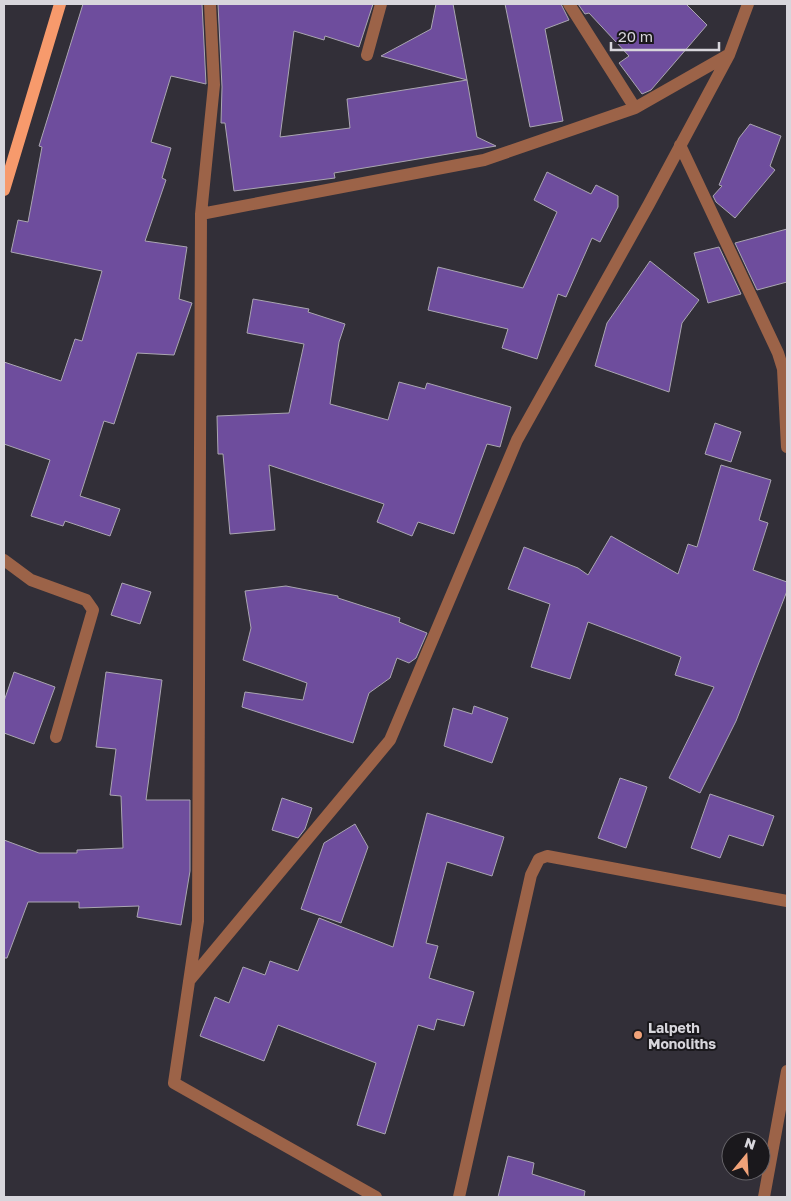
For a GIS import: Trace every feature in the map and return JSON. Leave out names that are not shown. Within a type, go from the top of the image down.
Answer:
[{"type":"main road","points":[[4,190],[60,4]]},
{"type":"street","points":[[210,4],[214,85],[201,214],[198,921],[174,1083],[376,1197]]},
{"type":"street","points":[[367,55],[381,4]]},
{"type":"street","points":[[569,4],[635,108]]},
{"type":"street","points":[[189,982],[390,740],[517,440],[729,55],[748,4]]},
{"type":"street","points":[[201,214],[469,164],[635,108],[729,55]]},
{"type":"street","points":[[680,145],[778,353],[783,370],[787,447]]},
{"type":"street","points":[[4,560],[31,580],[86,600],[94,610],[56,737]]},
{"type":"street","points":[[459,1197],[531,875],[539,859],[547,856],[787,902]]},
{"type":"street","points":[[764,1197],[787,1070]]},
{"type":"building","points":[[83,4],[202,4],[206,84],[171,76],[151,142],[171,148],[162,178],[166,180],[145,241],[187,247],[179,299],[192,303],[174,355],[137,353],[114,424],[104,421],[80,496],[120,509],[110,536],[65,521],[63,526],[31,516],[50,460],[4,444],[4,362],[61,381],[75,339],[82,341],[102,271],[11,252],[18,220],[28,222],[42,147],[39,146]]},
{"type":"building","points":[[218,4],[373,4],[359,47],[325,36],[324,40],[294,31],[280,137],[350,128],[347,99],[467,80],[477,137],[496,146],[334,173],[335,178],[234,191],[225,123],[221,123],[222,87]]},
{"type":"building","points":[[436,4],[453,4],[467,80],[381,56],[431,29]]},
{"type":"building","points":[[505,4],[561,4],[569,20],[545,29],[563,121],[530,127]]},
{"type":"building","points":[[578,4],[686,4],[707,25],[651,90],[642,94],[619,63],[629,56],[589,13],[585,14]]},
{"type":"building","points":[[750,124],[781,136],[770,166],[775,170],[735,218],[716,202],[713,196],[722,186],[719,185],[739,138]]},
{"type":"building","points":[[547,172],[591,194],[596,185],[618,196],[618,207],[600,242],[592,238],[566,297],[558,294],[537,359],[502,348],[508,329],[428,310],[438,267],[523,288],[557,212],[534,200]]},
{"type":"building","points":[[787,229],[787,282],[757,290],[735,243]]},
{"type":"building","points":[[719,247],[741,294],[708,303],[694,253]]},
{"type":"building","points":[[650,261],[699,300],[682,323],[669,392],[595,366],[607,323]]},
{"type":"building","points":[[253,299],[309,309],[308,312],[345,324],[339,342],[330,404],[388,420],[399,382],[425,389],[427,383],[511,407],[500,447],[487,444],[454,534],[418,522],[412,536],[377,522],[384,504],[269,465],[275,530],[230,534],[223,454],[218,454],[217,416],[289,413],[304,344],[247,333]]},
{"type":"building","points":[[715,423],[741,432],[731,462],[705,454]]},
{"type":"building","points":[[721,465],[771,480],[759,520],[768,523],[753,570],[787,582],[787,591],[736,721],[700,793],[669,778],[714,687],[675,675],[681,657],[588,622],[570,679],[531,667],[550,604],[508,589],[524,547],[578,568],[588,575],[611,536],[678,574],[688,544],[697,547]]},
{"type":"building","points":[[122,583],[151,592],[140,624],[111,615]]},
{"type":"building","points":[[286,586],[338,596],[338,598],[400,618],[399,622],[427,633],[416,658],[409,663],[397,658],[390,678],[369,693],[353,743],[242,707],[245,692],[303,700],[307,683],[243,660],[251,628],[245,591]]},
{"type":"building","points":[[14,672],[55,687],[34,744],[4,733],[4,701]]},
{"type":"building","points":[[106,672],[162,680],[146,800],[190,800],[190,871],[181,925],[137,917],[139,906],[79,908],[79,902],[28,902],[7,958],[4,958],[4,840],[39,853],[77,853],[77,850],[123,848],[121,796],[110,795],[116,749],[96,747]]},
{"type":"building","points":[[474,706],[508,718],[492,763],[444,746],[453,708],[472,714]]},
{"type":"building","points":[[620,778],[647,787],[626,848],[598,838]]},
{"type":"building","points":[[710,794],[774,816],[763,846],[729,835],[720,858],[691,848]]},
{"type":"building","points":[[282,798],[312,808],[305,829],[298,838],[272,830]]},
{"type":"building","points":[[427,813],[504,837],[492,876],[447,862],[426,943],[438,946],[429,978],[474,992],[464,1026],[437,1019],[434,1030],[418,1025],[385,1134],[357,1125],[376,1063],[278,1025],[264,1061],[200,1036],[215,997],[229,1003],[243,967],[265,975],[270,961],[298,971],[319,918],[393,947]]},
{"type":"building","points":[[355,824],[368,847],[341,923],[301,909],[324,843]]},
{"type":"building","points":[[508,1156],[534,1163],[532,1174],[585,1191],[584,1197],[498,1197]]},
{"type":"place","name":"Lalpeth Monoliths","points":[[638,1035]]}]
